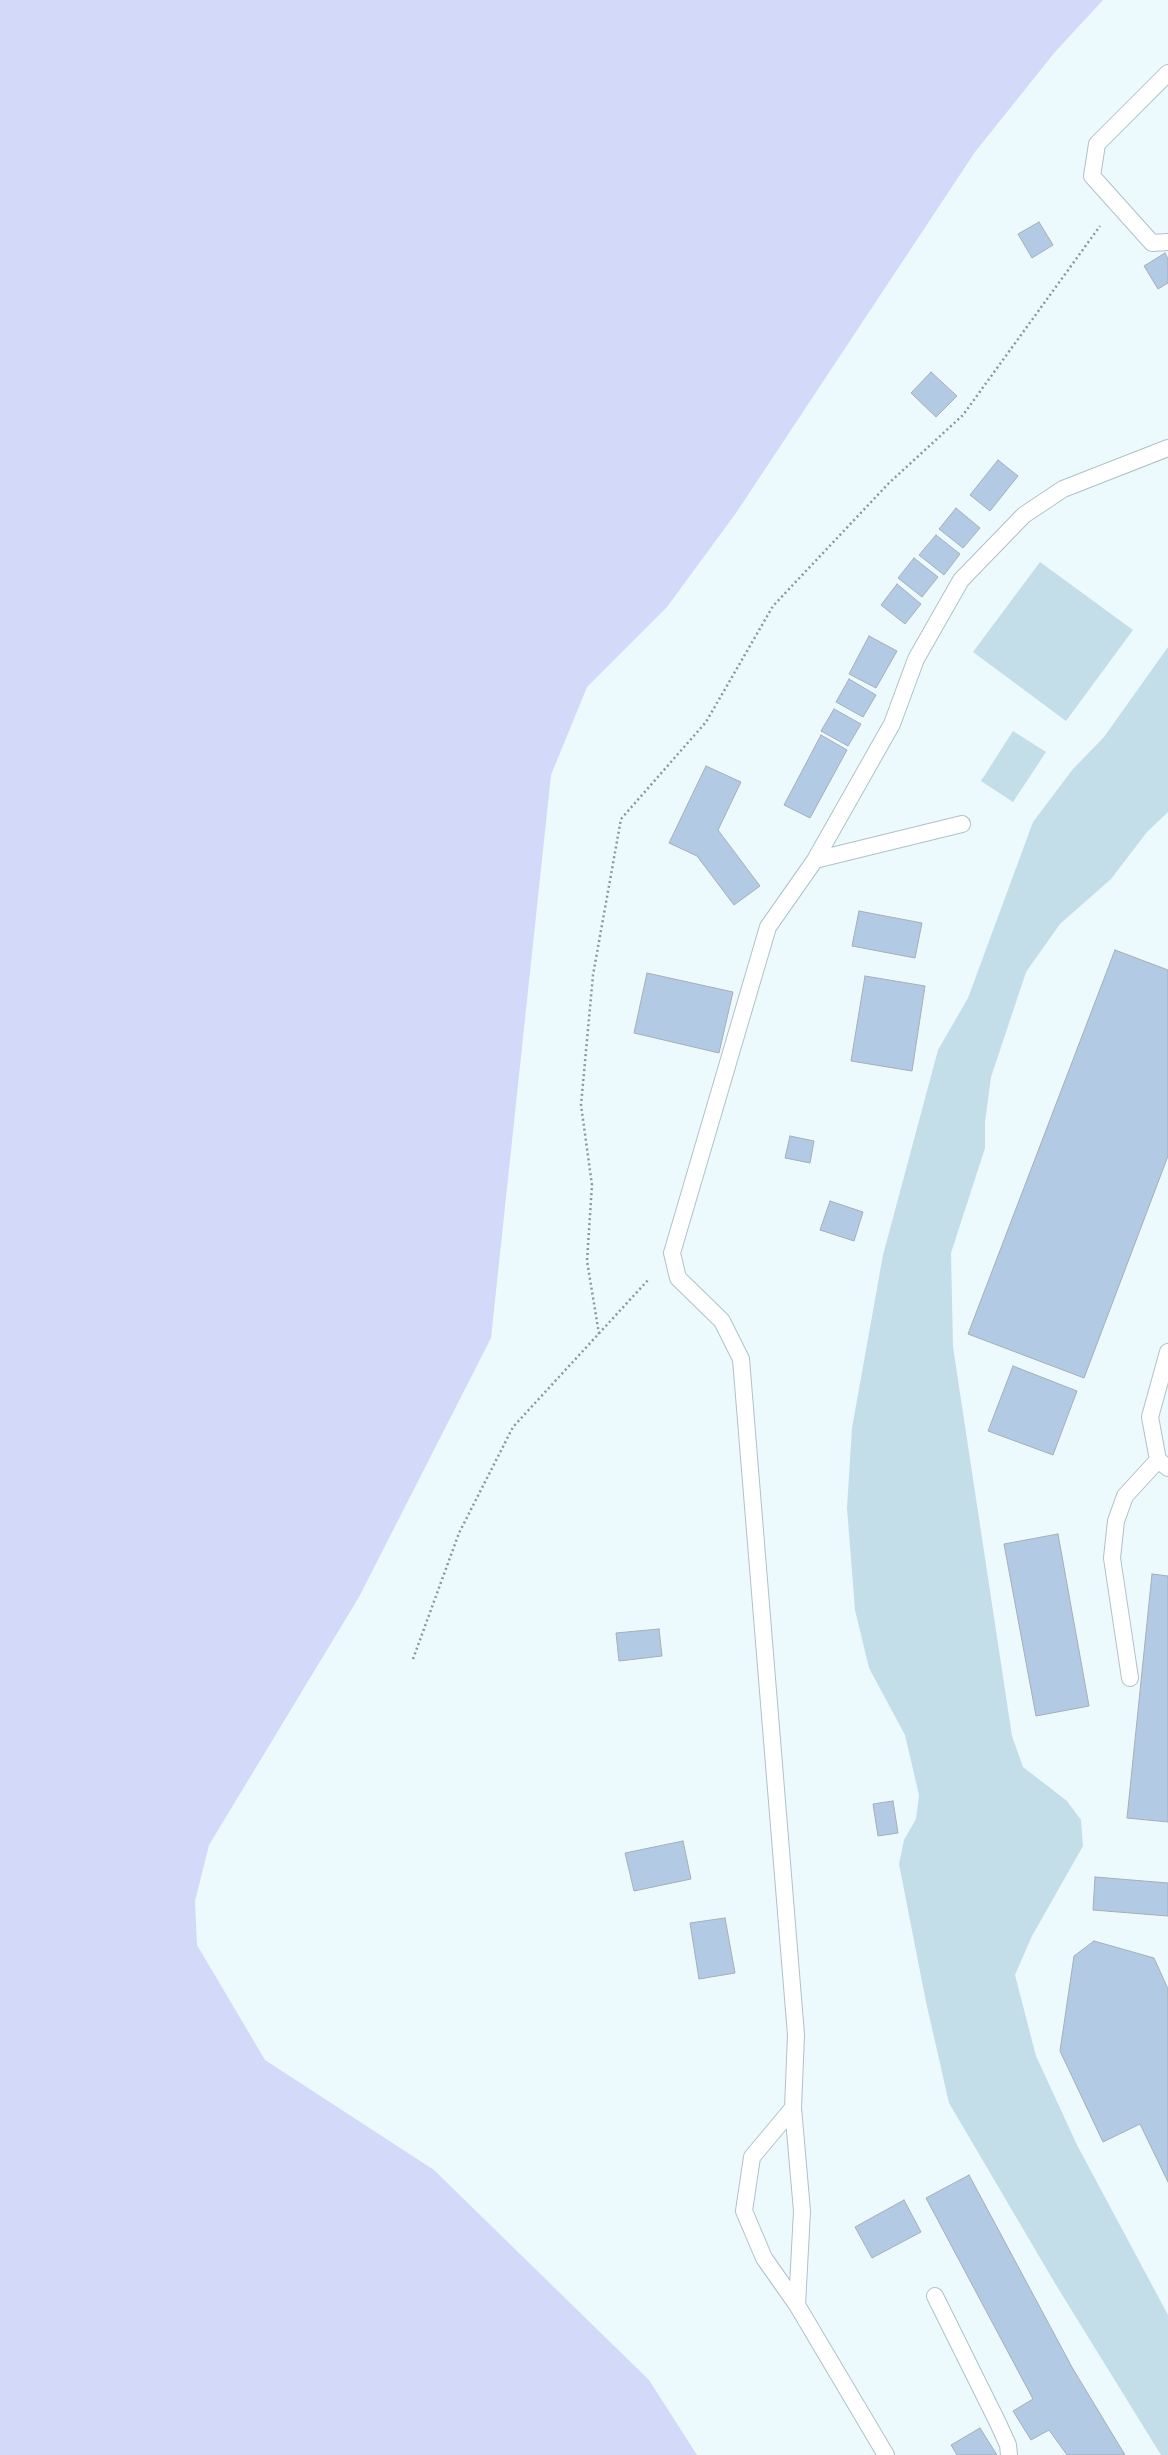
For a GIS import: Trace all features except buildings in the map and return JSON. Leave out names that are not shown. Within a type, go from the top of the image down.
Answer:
[{"type":"lane","points":[[1168,73],[1097,144],[1092,176],[1152,243],[1168,242]]},
{"type":"lane","points":[[797,2305],[802,2211],[793,2108],[796,2035],[741,1359],[722,1321],[678,1278],[672,1253],[768,927],[815,860],[892,724],[916,659],[961,580],[1024,516],[1063,489],[1168,448]]},
{"type":"lane","points":[[815,860],[962,824]]},
{"type":"lane","points":[[1130,1678],[1112,1558],[1116,1521],[1125,1496],[1163,1464],[1150,1417],[1168,1352]]},
{"type":"lane","points":[[793,2108],[752,2157],[744,2211],[764,2258],[797,2305],[886,2455]]},
{"type":"lane","points":[[935,2296],[998,2423],[1008,2445],[1009,2455]]},
{"type":"path","points":[[600,1334],[587,1261],[592,1185],[581,1105],[594,975],[621,818],[706,722],[773,606],[889,483],[963,415],[1117,203]]},
{"type":"path","points":[[413,1659],[459,1533],[513,1427],[600,1334],[672,1253]]},
{"type":"shaded area","points":[[0,0],[1103,0],[1055,52],[975,152],[736,513],[667,607],[587,687],[551,775],[491,1338],[359,1597],[209,1845],[195,1901],[197,1945],[265,2060],[434,2170],[649,2380],[697,2455],[0,2455]]},
{"type":"shaded area","points":[[1040,562],[1133,630],[1066,721],[973,652]]},
{"type":"shaded area","points":[[1168,647],[1168,812],[1147,832],[1111,879],[1060,924],[1026,972],[991,1077],[985,1122],[985,1148],[951,1253],[953,1347],[1012,1736],[1023,1767],[1067,1801],[1081,1820],[1083,1846],[1032,1936],[1015,1975],[1036,2056],[1077,2145],[1168,2315],[1168,2455],[1161,2455],[1056,2285],[949,2103],[926,2002],[899,1864],[904,1840],[916,1819],[919,1795],[905,1735],[869,1668],[855,1610],[847,1508],[852,1428],[883,1255],[938,1050],[968,998],[1033,822],[1073,769],[1104,737]]},
{"type":"shaded area","points":[[1013,731],[1046,752],[1013,802],[981,781]]}]
